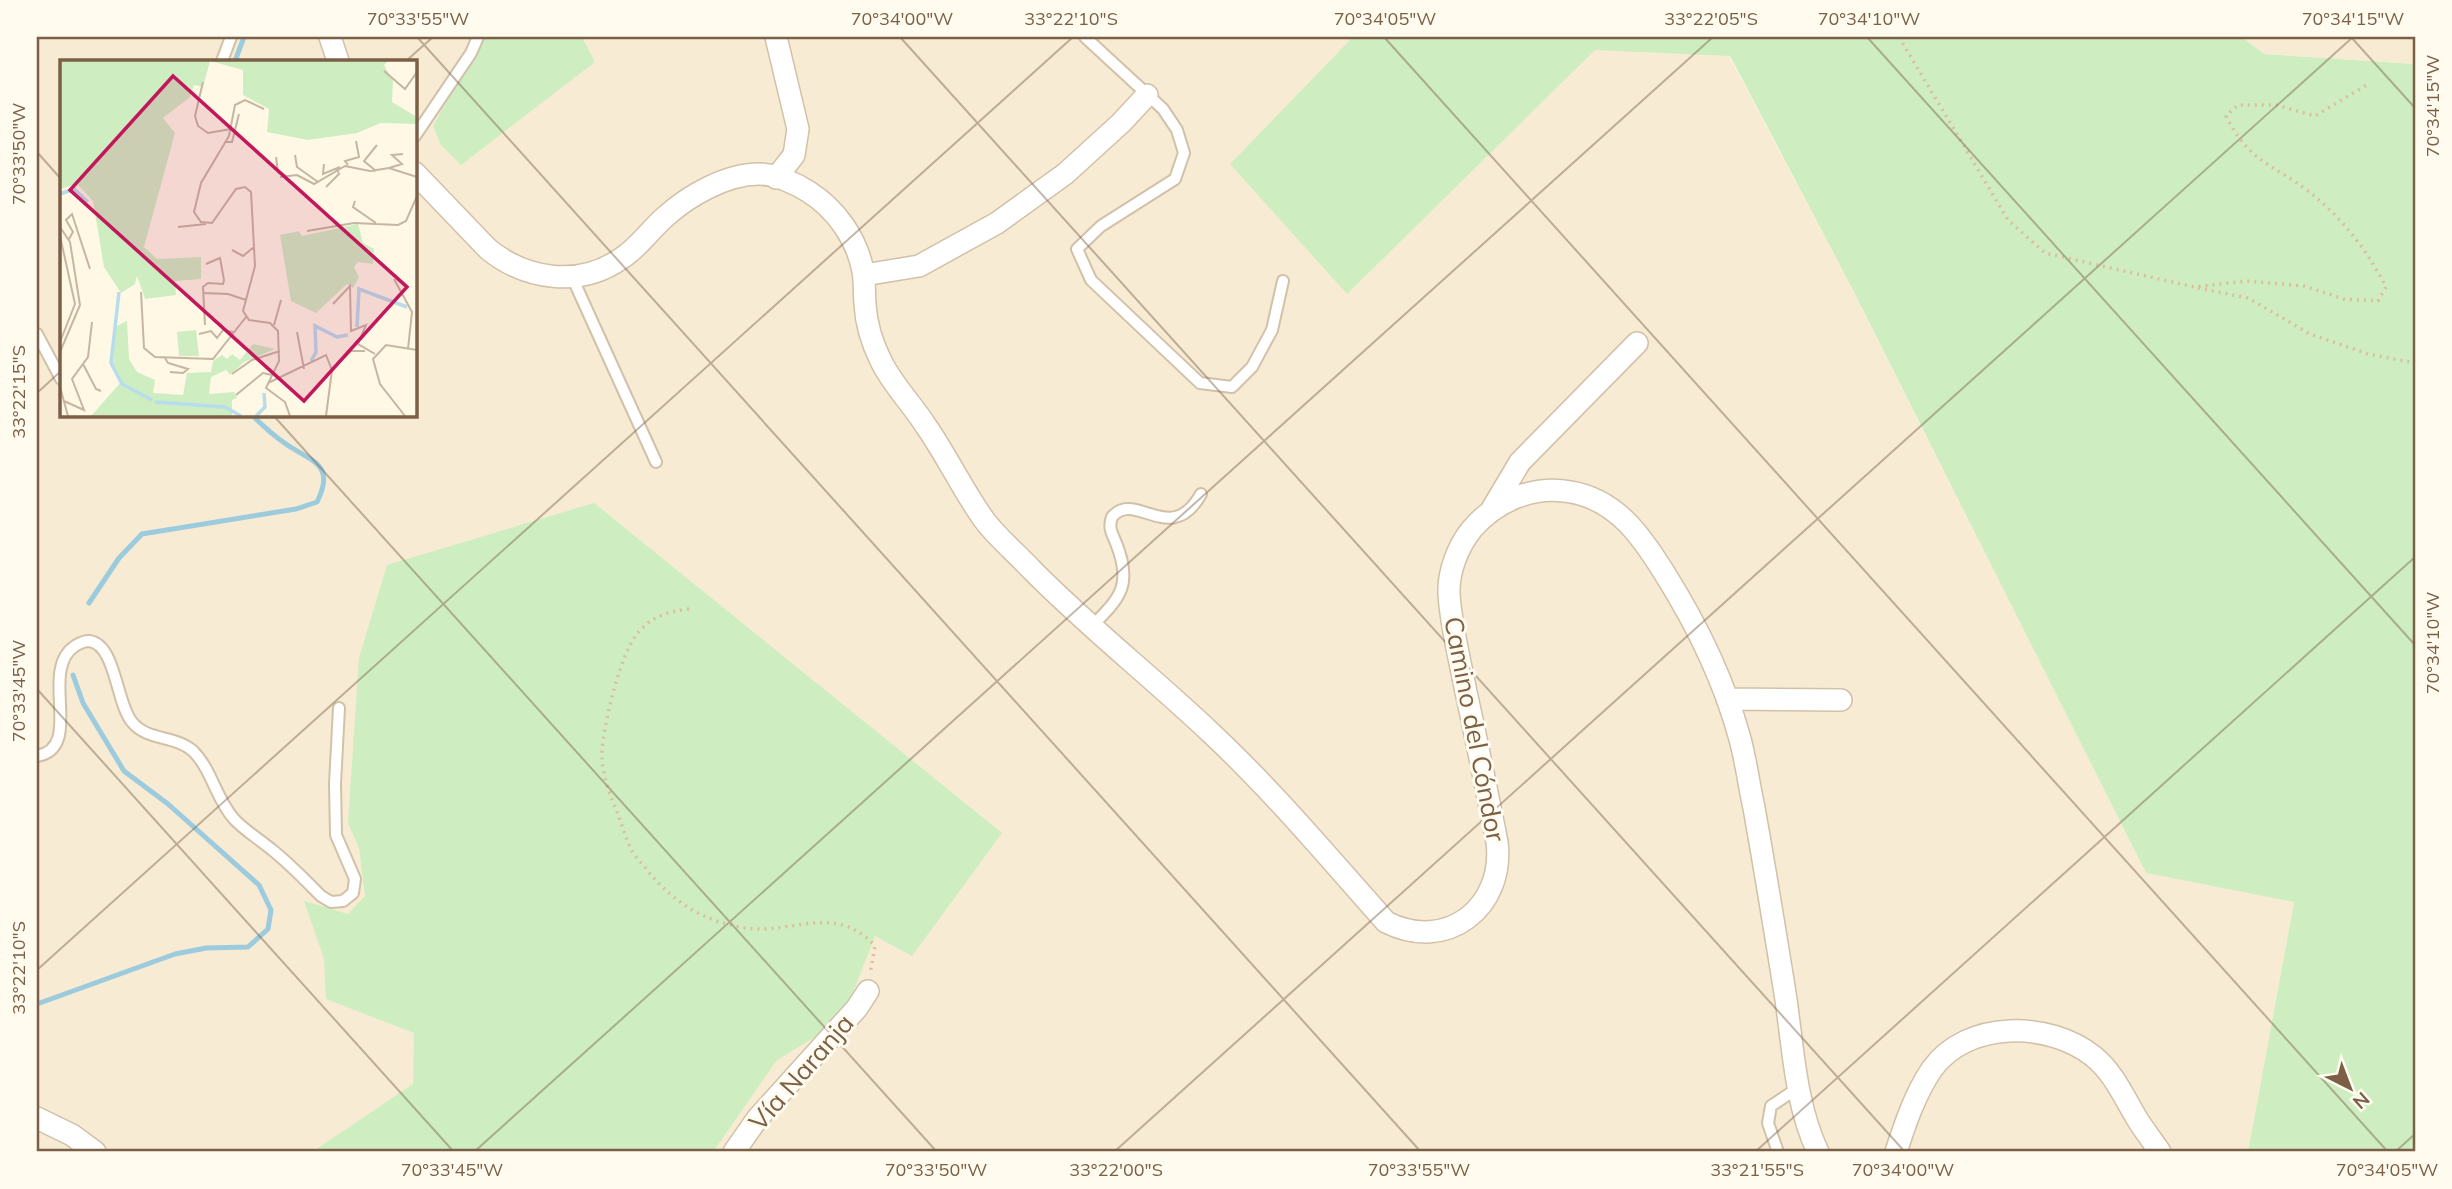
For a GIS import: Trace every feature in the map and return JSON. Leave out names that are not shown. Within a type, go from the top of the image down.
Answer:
[{"type":"street","points":[[330,37],[338,60]]},
{"type":"street","points":[[776,37],[798,129],[794,155],[776,177]]},
{"type":"street","points":[[864,275],[919,266],[997,223],[1065,174],[1147,94]]},
{"type":"street","name":"Camino del Cóndor","points":[[416,174],[498,258],[539,275],[572,277],[588,274],[632,252],[678,206],[709,188],[760,174],[776,177],[809,192],[836,215],[854,243],[864,275],[867,323],[882,364],[926,426],[986,522],[1053,591],[1212,734],[1277,799],[1386,922],[1409,931],[1433,932],[1470,917],[1480,907],[1498,870],[1497,842],[1449,594],[1460,547],[1491,511],[1516,497],[1530,493],[1563,490],[1596,499],[1617,513],[1635,530],[1678,594],[1727,699],[1741,743],[1761,845],[1798,1088],[1805,1121],[1818,1152]]},
{"type":"street","points":[[1491,511],[1520,462],[1637,343]]},
{"type":"street","points":[[1727,699],[1841,700]]},
{"type":"street","name":"Vía Naranja","points":[[734,1152],[757,1119],[857,1008],[868,991]]},
{"type":"street","points":[[1896,1152],[1916,1096],[1933,1067],[1965,1043],[1997,1032],[2014,1030],[2048,1033],[2079,1046],[2093,1056],[2116,1081],[2160,1152]]},
{"type":"street","points":[[37,1118],[72,1135],[95,1152]]},
{"type":"lane","points":[[222,60],[231,37]]},
{"type":"lane","points":[[416,135],[456,76],[478,37]]},
{"type":"lane","points":[[1085,37],[1163,109],[1177,130],[1184,153],[1175,179],[1101,226],[1077,249],[1091,280],[1200,383],[1232,387],[1252,367],[1272,330],[1283,281]]},
{"type":"lane","points":[[572,277],[656,462]]},
{"type":"lane","points":[[37,334],[60,377]]},
{"type":"lane","points":[[1092,626],[1117,600],[1122,589],[1122,558],[1110,524],[1116,512],[1129,507],[1157,517],[1174,517],[1190,509],[1201,494]]},
{"type":"lane","points":[[37,756],[53,749],[60,735],[60,670],[65,655],[76,645],[85,641],[94,642],[101,646],[108,658],[123,708],[132,722],[143,733],[179,742],[192,751],[216,788],[224,806],[236,821],[290,865],[321,896],[331,902],[343,901],[353,893],[355,879],[336,835],[335,783],[339,708]]},
{"type":"lane","points":[[1778,1152],[1768,1123],[1771,1106],[1798,1088]]},
{"type":"path","points":[[1899,37],[2008,220],[2045,253],[2248,298],[2310,334],[2368,354],[2415,363]]},
{"type":"path","points":[[2194,287],[2246,281],[2304,286],[2344,299],[2378,301],[2386,287],[2371,258],[2346,226],[2308,191],[2262,162],[2237,138],[2226,116],[2238,105],[2276,105],[2315,116],[2370,83]]},
{"type":"path","points":[[689,609],[669,611],[641,627],[626,649],[612,694],[602,758],[612,800],[632,851],[665,892],[704,918],[746,928],[793,927],[820,921],[847,926],[864,935],[875,946],[868,991]]},
{"type":"shaded area","points":[[37,37],[1719,37],[1853,290],[2146,873],[2294,901],[2248,1152],[37,1152]]},
{"type":"shaded area","points":[[2242,37],[2415,37],[2415,64],[2264,54]]},
{"type":"green space","points":[[482,37],[582,37],[595,62],[461,165],[441,145],[433,126]]},
{"type":"green space","points":[[1353,37],[2242,37],[2264,54],[2415,64],[2415,1152],[2248,1152],[2294,902],[2146,873],[1853,290],[1730,56],[1595,50],[1347,294],[1230,164]]},
{"type":"green space","points":[[594,503],[1002,833],[912,956],[875,936],[847,1008],[825,1031],[777,1060],[713,1152],[317,1152],[315,1150],[413,1084],[414,1033],[326,999],[324,959],[304,901],[348,914],[365,896],[359,848],[348,823],[359,658],[387,565]]},
{"type":"waterway","points":[[235,60],[244,37]]},
{"type":"waterway","points":[[89,603],[119,558],[142,534],[296,509],[317,502],[324,479],[318,466],[277,438],[253,416]]},
{"type":"waterway","points":[[37,1004],[175,954],[206,948],[248,947],[268,929],[271,910],[259,885],[168,804],[124,771],[83,703],[73,675]]}]
